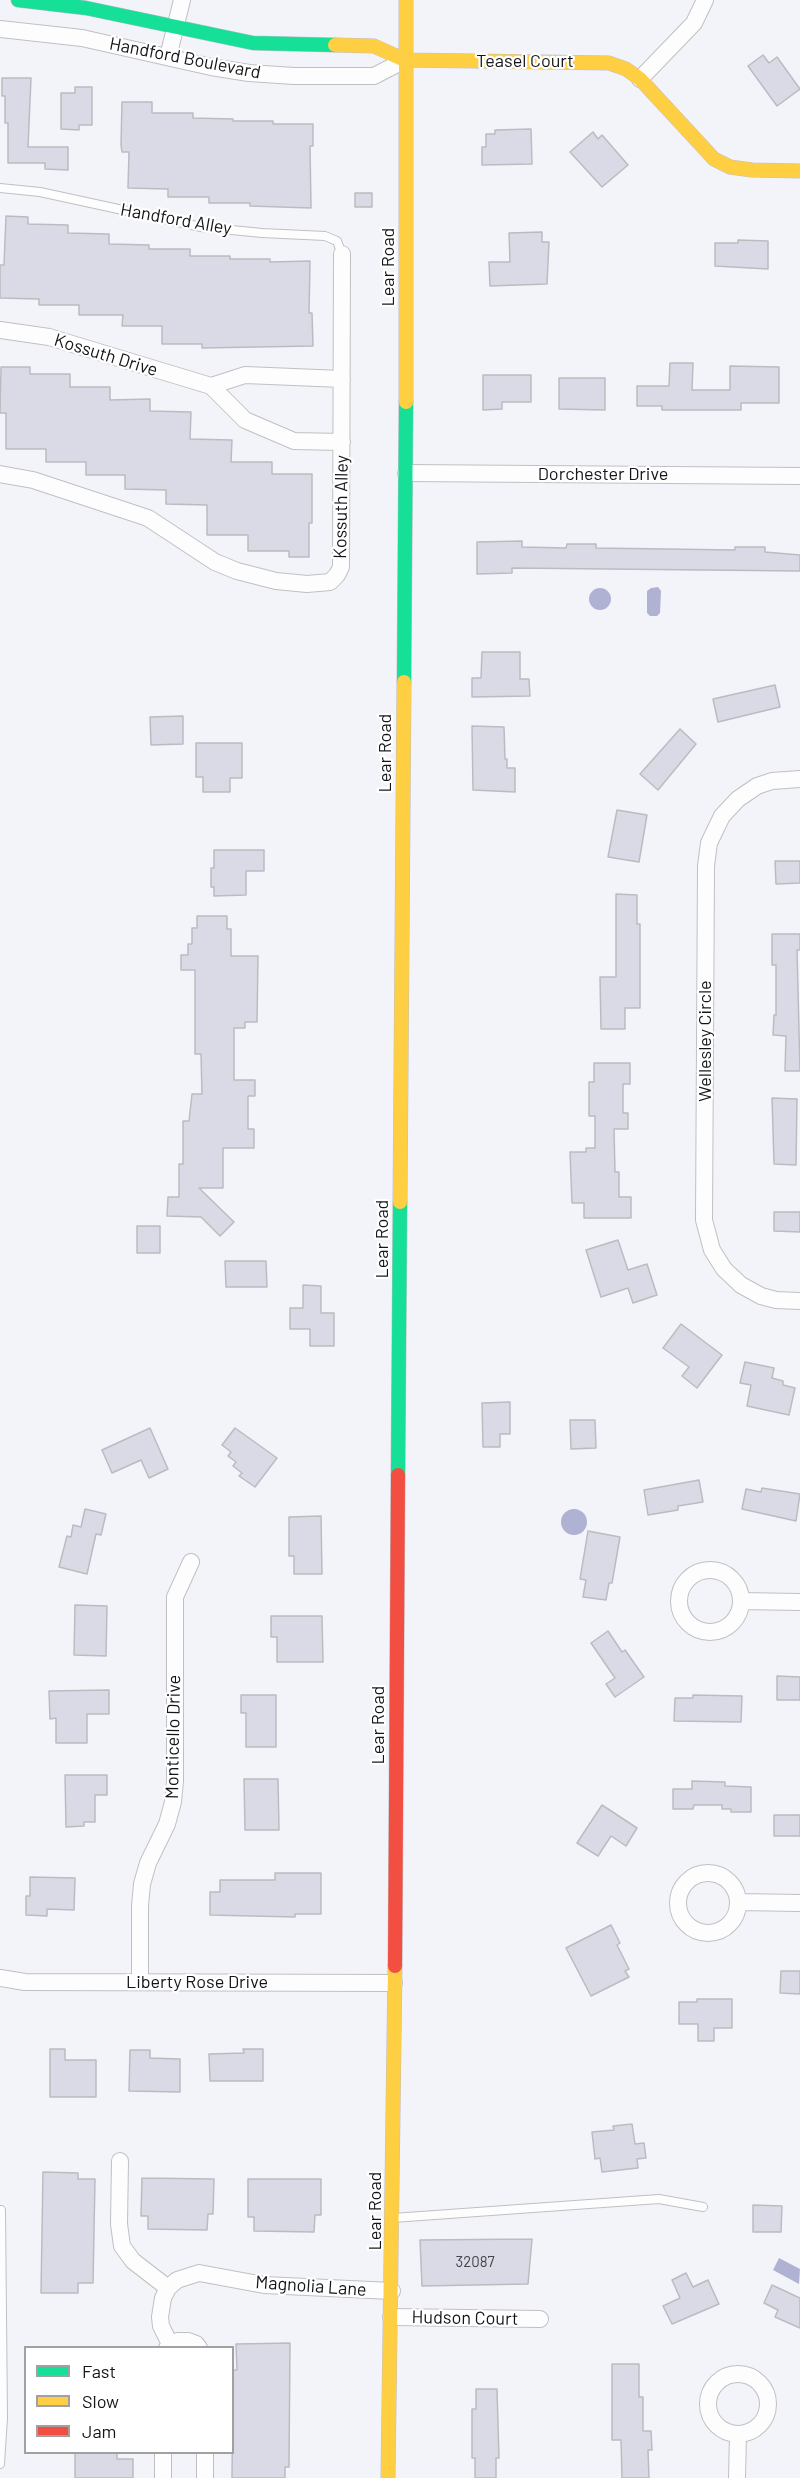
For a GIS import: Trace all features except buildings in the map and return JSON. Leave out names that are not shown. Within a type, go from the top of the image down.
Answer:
[{"type":"street","name":"Handford Boulevard","points":[[18,0],[86,8],[253,43],[374,46],[405,60]]},
{"type":"street","points":[[168,57],[182,0]]},
{"type":"street","name":"Lear Road","points":[[388,2478],[393,2218],[406,473],[406,0]]},
{"type":"street","points":[[640,79],[694,22],[705,0]]},
{"type":"street","name":"Handford Boulevard","points":[[0,29],[82,38],[249,73],[374,75],[405,60]]},
{"type":"street","name":"Teasel Court","points":[[405,60],[609,63],[626,69],[640,79],[714,159],[730,167],[800,171]]},
{"type":"street","name":"Kossuth Alley","points":[[0,474],[33,480],[148,518],[215,562],[237,571],[276,581],[319,584],[330,582],[341,567],[342,254]]},
{"type":"street","name":"Kossuth Drive","points":[[0,330],[49,337],[211,386],[245,420],[294,441],[342,442]]},
{"type":"street","points":[[211,386],[245,375],[342,379]]},
{"type":"street","name":"Dorchester Drive","points":[[406,473],[800,476]]},
{"type":"street","name":"Wellesley Circle","points":[[800,779],[772,781],[757,786],[738,799],[722,816],[709,843],[706,878],[704,1220],[712,1250],[724,1269],[741,1285],[761,1296],[776,1300],[800,1301]]},
{"type":"street","name":"Monticello Drive","points":[[140,1982],[142,1884],[148,1863],[167,1824],[176,1781],[175,1598],[191,1562]]},
{"type":"street","points":[[742,1602],[800,1602]]},
{"type":"street","points":[[738,1902],[800,1903]]},
{"type":"street","name":"Liberty Rose Drive","points":[[0,1978],[25,1982],[394,1983]]},
{"type":"street","points":[[120,2161],[119,2224],[122,2246],[133,2261],[168,2288],[163,2298],[160,2317],[168,2346],[188,2341],[198,2346]]},
{"type":"street","name":"Magnolia Lane","points":[[168,2288],[177,2280],[199,2272],[264,2285],[392,2291]]},
{"type":"street","name":"Hudson Court","points":[[392,2317],[540,2319]]},
{"type":"street","points":[[737,2478],[738,2434]]},
{"type":"street","points":[[163,2454],[163,2478]]},
{"type":"street","points":[[205,2454],[205,2478]]},
{"type":"lane","name":"Handford Alley","points":[[0,188],[40,192],[201,226],[262,233],[325,236],[337,241],[342,254]]},
{"type":"lane","points":[[393,2218],[659,2199],[703,2207]]},
{"type":"lane","points":[[0,2464],[3,2418],[1,2210]]},
{"type":"water","points":[[658,587],[661,591],[660,613],[657,616],[650,616],[647,613],[647,591]]},
{"type":"water","points":[[600,588],[608,591],[611,599],[608,607],[600,610],[592,607],[589,599],[592,591]]},
{"type":"water","points":[[574,1509],[583,1513],[587,1522],[583,1531],[574,1535],[565,1531],[561,1522],[565,1513]]},
{"type":"water","points":[[779,2258],[800,2269],[799,2284],[773,2270]]},
{"type":"traffic: fast","points":[[18,0],[86,8],[253,43],[335,45]]},
{"type":"traffic: fast","points":[[404,682],[406,402]]},
{"type":"traffic: fast","points":[[398,1475],[400,1202]]},
{"type":"traffic: slow","points":[[406,0],[406,402]]},
{"type":"traffic: slow","points":[[335,45],[374,46],[405,60],[609,63],[626,69],[640,79],[714,159],[730,167],[800,171]]},
{"type":"traffic: slow","points":[[400,1202],[404,682]]},
{"type":"traffic: slow","points":[[388,2478],[395,1966]]},
{"type":"traffic: jam","points":[[395,1966],[398,1475]]}]
